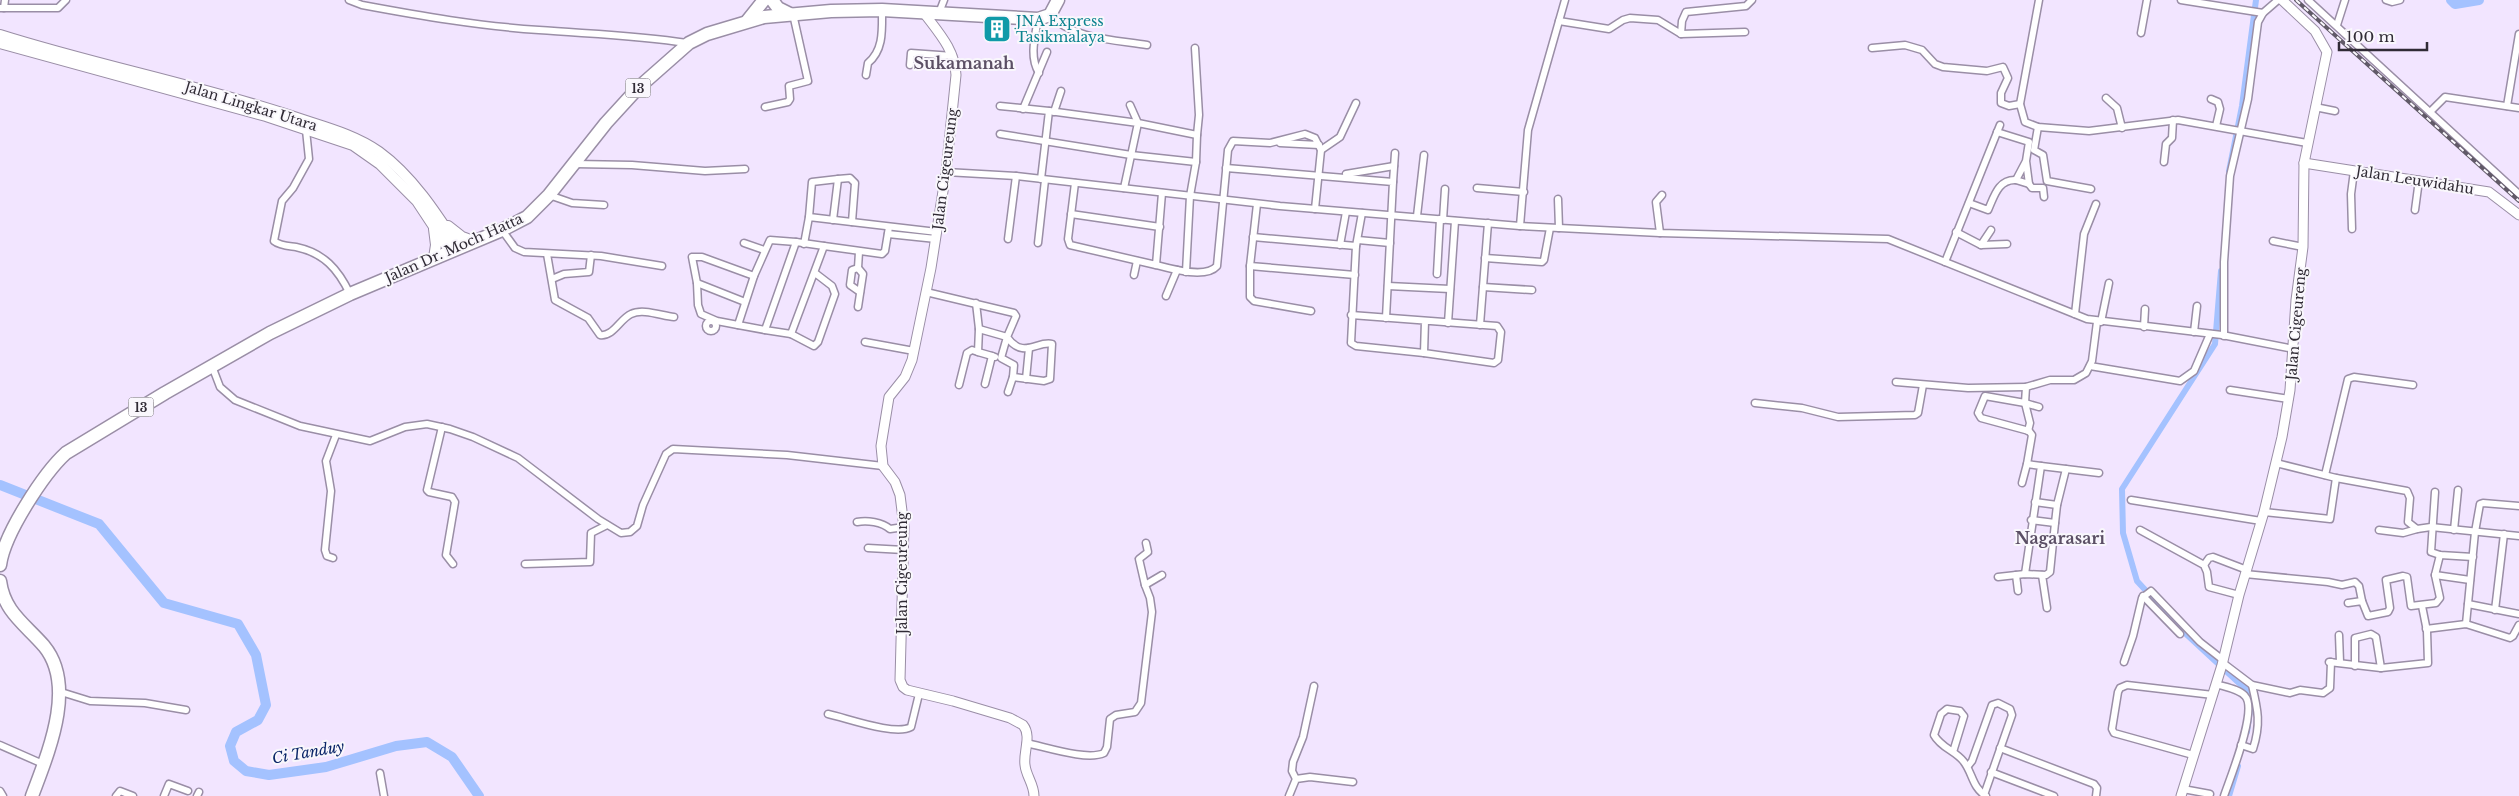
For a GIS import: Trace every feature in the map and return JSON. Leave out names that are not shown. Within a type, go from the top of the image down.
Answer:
[{"type":"highway","points":[[748,20],[765,0]]},
{"type":"highway","points":[[772,0],[776,6],[791,14]]},
{"type":"highway","points":[[1050,14],[1058,0]]},
{"type":"highway","name":"Jalan Dr. Moch Hatta","points":[[0,565],[6,545],[34,494],[53,465],[75,446],[266,335],[350,294],[527,218],[549,196],[618,109],[688,43],[707,34],[748,20],[791,14],[882,10],[1038,19],[1050,14]]},
{"type":"highway","points":[[0,581],[2,595],[11,612],[44,646],[55,665],[61,692],[57,716],[32,796]]},
{"type":"main road","name":"Jalan Lingkar Utara","points":[[0,35],[267,108],[354,137],[423,196],[437,223],[454,249]]},
{"type":"main road","name":"Jalan Lingkar Utara","points":[[0,44],[256,113],[353,145],[388,165]]},
{"type":"main road","points":[[434,258],[437,223],[473,241]]},
{"type":"street","points":[[5,0],[2,8],[58,8],[66,0]]},
{"type":"street","points":[[349,0],[362,5],[452,22],[540,30],[645,36],[688,43]]},
{"type":"street","points":[[765,0],[768,16]]},
{"type":"street","points":[[768,16],[772,0]]},
{"type":"street","points":[[939,13],[944,0]]},
{"type":"street","points":[[1520,226],[1528,130],[1565,0]]},
{"type":"street","points":[[1681,34],[1682,20],[1686,12],[1746,6],[1752,0]]},
{"type":"street","points":[[2039,0],[2020,104],[2025,122],[2038,127],[2089,131],[2173,120],[2307,143]]},
{"type":"street","points":[[2141,33],[2147,0]]},
{"type":"street","points":[[2181,0],[2258,11],[2278,0]]},
{"type":"street","name":"Jalan Cigeureng","points":[[2182,793],[2222,665],[2239,595],[2264,512],[2289,399],[2302,247],[2304,163],[2327,48],[2315,31],[2282,0]]},
{"type":"street","points":[[2308,0],[2519,194]]},
{"type":"street","points":[[2337,25],[2345,0]]},
{"type":"street","points":[[2386,0],[2392,2],[2400,0]]},
{"type":"street","points":[[866,75],[868,63],[875,57],[882,38],[882,10]]},
{"type":"street","points":[[2223,336],[2224,262],[2230,176],[2238,131],[2248,99],[2258,11]]},
{"type":"street","points":[[924,13],[954,56]]},
{"type":"street","points":[[765,107],[788,102],[790,99],[789,86],[808,82],[791,14]]},
{"type":"street","points":[[1050,14],[1063,26],[1103,38],[1147,45]]},
{"type":"street","points":[[1038,19],[1033,58],[1034,66],[1039,73]]},
{"type":"street","points":[[1559,21],[1609,29],[1625,19],[1656,20],[1681,34],[1745,32]]},
{"type":"street","points":[[2507,106],[2519,34]]},
{"type":"street","points":[[1872,48],[1905,45],[1922,50],[1935,64],[1943,67],[1986,71],[2003,67],[2008,78],[2001,93],[2002,103],[2009,106],[2020,104]]},
{"type":"street","points":[[1186,272],[1190,196],[1196,162],[1200,115],[1195,48]]},
{"type":"street","points":[[1023,108],[1039,73],[1046,52]]},
{"type":"street","points":[[910,65],[911,53],[954,56]]},
{"type":"street","name":"Jalan Cigeureung","points":[[954,56],[956,75],[937,236],[914,351],[907,373],[889,397],[882,446],[883,466],[899,491],[904,527],[900,680],[903,688],[920,694],[953,701],[1020,722],[1027,731],[1025,764],[1034,787],[1034,796]]},
{"type":"street","points":[[1038,243],[1045,142],[1052,112],[1061,91]]},
{"type":"street","points":[[2430,112],[2445,97],[2519,108]]},
{"type":"street","points":[[2106,98],[2117,108],[2122,128]]},
{"type":"street","points":[[2211,99],[2218,102],[2220,106],[2216,126]]},
{"type":"street","points":[[1075,183],[1068,239],[1070,245],[1186,272],[1210,272],[1217,266],[1229,145],[1237,141],[1320,148],[1340,137],[1356,103]]},
{"type":"street","points":[[1124,188],[1138,123],[1130,105]]},
{"type":"street","points":[[1000,106],[1138,123],[1197,135]]},
{"type":"street","points":[[2315,107],[2335,111]]},
{"type":"street","points":[[2164,162],[2166,144],[2172,138],[2173,120]]},
{"type":"street","points":[[1945,262],[2000,125]]},
{"type":"street","points":[[2038,127],[2034,150],[2043,155],[2047,181],[2091,189]]},
{"type":"street","points":[[306,130],[309,159],[293,188],[282,202],[274,241],[322,255],[338,273],[350,294]]},
{"type":"street","points":[[1997,132],[2029,142],[2026,161],[2029,184]]},
{"type":"street","points":[[1000,134],[1131,155],[1196,162]]},
{"type":"street","points":[[1275,143],[1305,134],[1315,138],[1320,148],[1315,209]]},
{"type":"street","points":[[1386,318],[1395,153]]},
{"type":"street","points":[[1417,216],[1424,155]]},
{"type":"street","points":[[2016,180],[2026,161]]},
{"type":"street","name":"Jalan Leuwidahu","points":[[2304,163],[2489,192],[2519,215]]},
{"type":"street","points":[[573,164],[632,165],[705,171],[745,169]]},
{"type":"street","points":[[1336,176],[1394,166]]},
{"type":"street","points":[[1226,168],[1318,174],[1393,182]]},
{"type":"street","points":[[2352,228],[2350,194],[2354,171]]},
{"type":"street","points":[[946,172],[1016,176],[1257,204],[1520,226],[1660,233],[1888,239],[2099,322],[2212,334],[2294,349]]},
{"type":"street","points":[[1008,239],[1016,176]]},
{"type":"street","points":[[804,244],[809,217],[812,182],[850,178],[855,183],[852,222]]},
{"type":"street","points":[[833,220],[838,179]]},
{"type":"street","points":[[1969,203],[1990,212],[2002,183],[2008,180],[2029,184],[2032,188],[2043,188],[2044,197]]},
{"type":"street","points":[[2414,210],[2419,180]]},
{"type":"street","points":[[1477,188],[1524,192]]},
{"type":"street","points":[[1437,274],[1445,189]]},
{"type":"street","points":[[1156,264],[1162,193]]},
{"type":"street","points":[[1660,233],[1656,202],[1662,195]]},
{"type":"street","points":[[549,196],[572,203],[604,205]]},
{"type":"street","points":[[1558,199],[1559,228]]},
{"type":"street","points":[[1257,204],[1250,266],[1252,300],[1311,311]]},
{"type":"street","points":[[2075,314],[2084,234],[2096,204]]},
{"type":"street","points":[[1340,245],[1346,212]]},
{"type":"street","points":[[1351,315],[1497,326],[1501,330],[1499,358],[1496,362],[1353,345],[1351,340],[1351,315],[1357,243],[1362,213]]},
{"type":"street","points":[[1071,214],[1160,228]]},
{"type":"street","points":[[809,217],[937,236]]},
{"type":"street","points":[[1448,323],[1455,221]]},
{"type":"street","points":[[1480,325],[1488,223]]},
{"type":"street","points":[[1485,258],[1542,262],[1546,256],[1550,228]]},
{"type":"street","points":[[502,230],[518,250],[547,254],[591,256],[662,266]]},
{"type":"street","points":[[738,325],[764,250],[771,240],[882,254],[889,230]]},
{"type":"street","points":[[1981,245],[1991,230]]},
{"type":"street","points":[[1956,232],[1981,245],[2007,244]]},
{"type":"street","points":[[1253,237],[1340,245],[1357,243],[1390,244]]},
{"type":"street","points":[[2273,241],[2302,247]]},
{"type":"street","points":[[765,330],[796,242]]},
{"type":"street","points":[[744,243],[764,250]]},
{"type":"street","points":[[791,334],[824,246]]},
{"type":"street","points":[[858,307],[862,273],[858,268],[859,252]]},
{"type":"street","points":[[547,254],[556,301],[588,318],[602,336],[609,334],[633,313],[643,312],[674,317]]},
{"type":"street","points":[[552,279],[564,274],[589,272],[591,256]]},
{"type":"street","points":[[754,276],[702,257],[693,256],[691,259],[697,283],[699,311],[716,321],[791,334],[811,346],[818,342],[835,292],[832,286],[815,273]]},
{"type":"street","points":[[1134,275],[1137,261]]},
{"type":"street","points":[[1250,266],[1355,276]]},
{"type":"street","points":[[858,268],[852,270],[850,286],[860,292]]},
{"type":"street","points":[[1166,296],[1177,270]]},
{"type":"street","points":[[697,283],[746,302]]},
{"type":"street","points":[[1896,382],[1968,388],[2026,387],[2050,380],[2074,380],[2086,373],[2090,366],[2109,283]]},
{"type":"street","points":[[1388,286],[1450,290]]},
{"type":"street","points":[[1483,287],[1532,290]]},
{"type":"street","points":[[925,295],[931,298],[936,294],[1014,313],[1016,316],[1001,358]]},
{"type":"street","points":[[976,303],[979,329],[978,352]]},
{"type":"street","points":[[2194,332],[2197,306]]},
{"type":"street","points":[[2144,327],[2145,309]]},
{"type":"street","points":[[1424,353],[1425,321]]},
{"type":"street","points":[[979,329],[1007,337],[1015,345],[1028,348],[1034,349],[1048,343],[1052,344],[1054,349],[1050,379],[1044,381],[1013,377]]},
{"type":"street","points":[[2090,366],[2180,381],[2194,371],[2212,334]]},
{"type":"street","points":[[865,342],[914,351]]},
{"type":"street","points":[[1026,379],[1028,348]]},
{"type":"street","points":[[959,385],[967,353],[972,350],[1001,358],[1014,365],[1013,377],[1008,392]]},
{"type":"street","points":[[985,384],[992,356]]},
{"type":"street","points":[[212,365],[220,387],[240,404],[290,423],[336,435],[370,441],[411,425],[442,426],[473,437],[518,458],[607,525],[621,533],[630,532],[635,528],[643,505],[666,454],[673,449],[787,455],[883,466]]},
{"type":"street","points":[[2325,475],[2348,379],[2354,378],[2414,385]]},
{"type":"street","points":[[1755,404],[1802,408],[1838,417],[1915,415],[1918,413],[1923,385]]},
{"type":"street","points":[[2026,387],[2025,403],[2030,423],[2028,431]]},
{"type":"street","points":[[2230,390],[2289,399]]},
{"type":"street","points":[[2022,483],[2032,435],[2028,431],[1981,418],[1978,413],[1983,398],[1988,395],[2039,407]]},
{"type":"street","points":[[442,426],[427,490],[452,497],[455,502],[446,556],[453,564]]},
{"type":"street","points":[[333,558],[327,556],[325,550],[331,491],[326,461],[336,435]]},
{"type":"street","points":[[2276,463],[2336,478],[2406,491],[2410,498],[2408,523],[2417,529]]},
{"type":"street","points":[[2027,464],[2099,473]]},
{"type":"street","points":[[2025,574],[2031,520],[2041,466]]},
{"type":"street","points":[[1998,577],[2025,574],[2048,575],[2051,571],[2057,505],[2066,469]]},
{"type":"street","points":[[2264,512],[2330,520],[2336,478]]},
{"type":"street","points":[[2454,530],[2458,490]]},
{"type":"street","points":[[2434,492],[2430,550],[2440,555],[2473,557]]},
{"type":"street","points":[[2130,500],[2261,521]]},
{"type":"street","points":[[2035,502],[2057,505]]},
{"type":"street","points":[[2466,624],[2475,532],[2480,504],[2519,506]]},
{"type":"street","points":[[2031,520],[2056,524]]},
{"type":"street","points":[[856,522],[867,521],[886,526],[890,529],[904,527]]},
{"type":"street","points":[[525,564],[590,562],[591,533],[607,525]]},
{"type":"street","points":[[2378,530],[2403,533],[2431,527],[2519,536]]},
{"type":"street","points":[[2140,530],[2204,565],[2207,572],[2208,587],[2239,595]]},
{"type":"street","points":[[2495,610],[2504,534]]},
{"type":"street","points":[[1026,743],[1068,752],[1098,755],[1106,750],[1111,718],[1138,710],[1146,673],[1152,612],[1139,559],[1148,552],[1146,543]]},
{"type":"street","points":[[868,548],[904,550]]},
{"type":"street","points":[[2204,565],[2208,558],[2213,557],[2246,572],[2342,585],[2355,582],[2359,586],[2368,616],[2388,612],[2390,608],[2386,580],[2404,576],[2406,577],[2410,605],[2422,606],[2440,600],[2435,575],[2440,555]]},
{"type":"street","points":[[1145,585],[1162,575]]},
{"type":"street","points":[[2016,575],[2018,591]]},
{"type":"street","points":[[2042,575],[2048,608]]},
{"type":"street","points":[[2435,575],[2470,580]]},
{"type":"street","points":[[2145,594],[2154,592],[2222,665],[2252,685],[2290,693],[2300,690],[2323,693],[2330,688],[2330,662],[2381,668],[2428,663],[2426,629],[2422,606]]},
{"type":"street","points":[[2145,594],[2180,634]]},
{"type":"street","points":[[2124,662],[2145,594]]},
{"type":"street","points":[[2348,603],[2362,601]]},
{"type":"street","points":[[2468,604],[2519,614]]},
{"type":"street","points":[[2426,629],[2466,624],[2510,638],[2519,625]]},
{"type":"street","points":[[2355,666],[2355,638],[2371,634],[2376,637],[2381,668]]},
{"type":"street","points":[[2339,635],[2340,662]]},
{"type":"street","points":[[2216,684],[2240,692],[2247,700],[2249,712],[2244,747],[2224,796]]},
{"type":"street","points":[[2193,755],[2114,733],[2112,726],[2118,692],[2122,687],[2133,685],[2213,695]]},
{"type":"street","points":[[2244,747],[2253,748],[2260,715],[2252,685]]},
{"type":"street","points":[[1289,796],[1296,779],[1292,771],[1292,762],[1303,737],[1314,686]]},
{"type":"street","points":[[61,692],[90,702],[145,703],[186,710]]},
{"type":"street","points":[[828,714],[894,730],[908,729],[911,727],[920,694]]},
{"type":"street","points":[[1953,752],[1964,716],[1960,712],[1947,709],[1941,714],[1934,735],[1940,743],[1968,766],[1976,787],[1985,795],[2012,713],[2010,709],[1996,703],[1992,705],[1972,761],[1968,766]]},
{"type":"street","points":[[0,745],[43,764]]},
{"type":"street","points":[[2000,748],[2094,784],[2097,788],[2096,796]]},
{"type":"street","points":[[1991,772],[2054,796]]},
{"type":"street","points":[[380,774],[384,796]]},
{"type":"street","points":[[1296,779],[1310,777],[1353,782]]},
{"type":"street","points":[[164,796],[169,784],[188,791]]},
{"type":"street","points":[[0,791],[3,796]]},
{"type":"street","points":[[116,796],[119,791],[133,796]]},
{"type":"street","points":[[2182,793],[2210,794]]},
{"type":"waterway","points":[[2229,171],[2242,106],[2256,0]]},
{"type":"waterway","points":[[2451,0],[2455,4],[2479,0]]},
{"type":"waterway","points":[[2221,271],[2215,344],[2122,489],[2123,533],[2137,581],[2185,633],[2252,695],[2247,732]]},
{"type":"waterway","name":"Ci Tanduy","points":[[0,485],[99,524],[164,603],[238,624],[256,655],[266,705],[258,720],[236,732],[230,746],[234,761],[246,771],[269,775],[326,767],[396,746],[427,742],[452,757],[479,796]]},
{"type":"waterway","points":[[2229,796],[2238,766]]},
{"type":"railway","points":[[2296,0],[2519,201]]},
{"type":"place","name":"JNA Express Tasikmalaya","points":[[997,29]]},
{"type":"district","name":"Sukamanah","points":[[964,63]]},
{"type":"district","name":"Nagarasari","points":[[2060,538]]}]
